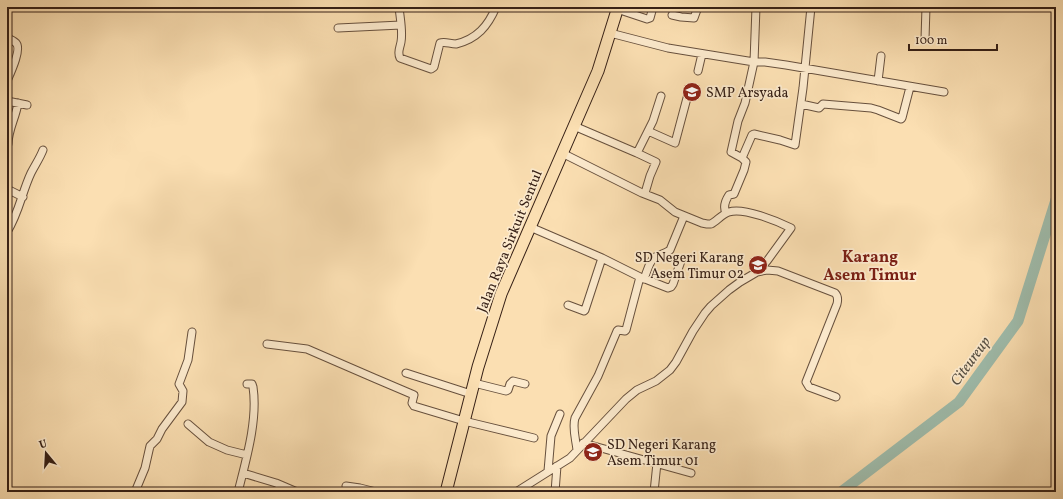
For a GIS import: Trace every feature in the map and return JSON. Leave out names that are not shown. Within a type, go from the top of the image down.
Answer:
[{"type":"main road","name":"Jalan Raya Sirkuit Sentul","points":[[446,492],[474,383],[501,294],[598,71],[617,8]]},
{"type":"street","points":[[399,7],[402,41],[398,52],[400,58],[431,69],[434,67],[440,43],[456,44],[475,36],[490,20],[496,7]]},
{"type":"street","points":[[617,8],[647,19],[650,18],[653,7]]},
{"type":"street","points":[[672,15],[694,18],[698,7]]},
{"type":"street","points":[[726,213],[724,208],[726,202],[729,196],[734,194],[746,162],[731,152],[738,120],[745,103],[754,62],[756,7]]},
{"type":"street","points":[[742,158],[752,135],[754,134],[794,145],[801,104],[811,7]]},
{"type":"street","points":[[925,39],[926,7]]},
{"type":"street","points":[[338,28],[401,25]]},
{"type":"street","points":[[610,32],[668,48],[754,62],[765,62],[804,68],[944,92]]},
{"type":"street","points":[[7,38],[16,42],[17,46],[16,59],[7,81]]},
{"type":"street","points":[[698,71],[702,54]]},
{"type":"street","points":[[878,81],[881,56]]},
{"type":"street","points":[[801,104],[819,108],[823,104],[871,108],[901,119],[910,87]]},
{"type":"street","points":[[637,153],[653,121],[661,96]]},
{"type":"street","points":[[648,131],[675,143],[687,98]]},
{"type":"street","points":[[7,101],[27,105]]},
{"type":"street","points":[[8,144],[18,103]]},
{"type":"street","points":[[574,126],[656,162],[645,193]]},
{"type":"street","points":[[7,232],[23,197],[31,173],[43,150]]},
{"type":"street","points":[[516,492],[567,460],[626,399],[637,390],[656,381],[670,370],[676,362],[693,330],[705,313],[729,290],[757,272],[791,228],[774,220],[736,210],[726,213],[713,223],[707,224],[673,211],[660,200],[562,153]]},
{"type":"street","points":[[7,189],[23,197]]},
{"type":"street","points":[[578,450],[574,428],[575,418],[598,376],[617,331],[626,330],[642,278],[652,259],[670,250],[684,216]]},
{"type":"street","points":[[530,227],[602,258],[642,278],[668,288],[670,288],[675,279],[681,261]]},
{"type":"street","points":[[568,305],[585,310],[602,258]]},
{"type":"street","points":[[757,272],[768,270],[778,271],[837,294],[837,304],[806,382],[809,387],[836,397]]},
{"type":"street","points":[[136,492],[145,468],[150,446],[157,439],[162,429],[182,402],[183,391],[179,384],[188,360],[192,332]]},
{"type":"street","points":[[267,344],[307,348],[414,395],[412,403],[414,406],[534,438]]},
{"type":"street","points":[[406,373],[471,394]]},
{"type":"street","points":[[474,383],[506,391],[513,381],[525,384]]},
{"type":"street","points":[[238,492],[251,434],[254,398],[252,384],[247,384]]},
{"type":"street","points":[[548,471],[551,436],[560,414]]},
{"type":"street","points":[[188,424],[209,442],[227,450],[247,455]]},
{"type":"street","points":[[583,443],[691,473]]},
{"type":"street","points":[[654,492],[657,463]]},
{"type":"street","points":[[555,492],[557,466]]},
{"type":"street","points":[[243,473],[276,483],[297,492]]},
{"type":"street","points":[[346,486],[376,492]]},
{"type":"waterway","name":"Citeureup","points":[[841,492],[959,402],[1018,321],[1056,200]]},
{"type":"place","name":"SMP Arsyada","points":[[692,92]]},
{"type":"place","name":"SD Negeri Karang Asem Timur 02","points":[[758,265]]},
{"type":"place","name":"SD Negeri Karang Asem Timur 01","points":[[593,452]]},
{"type":"district","name":"Karang Asem Timur","points":[[870,265]]}]
